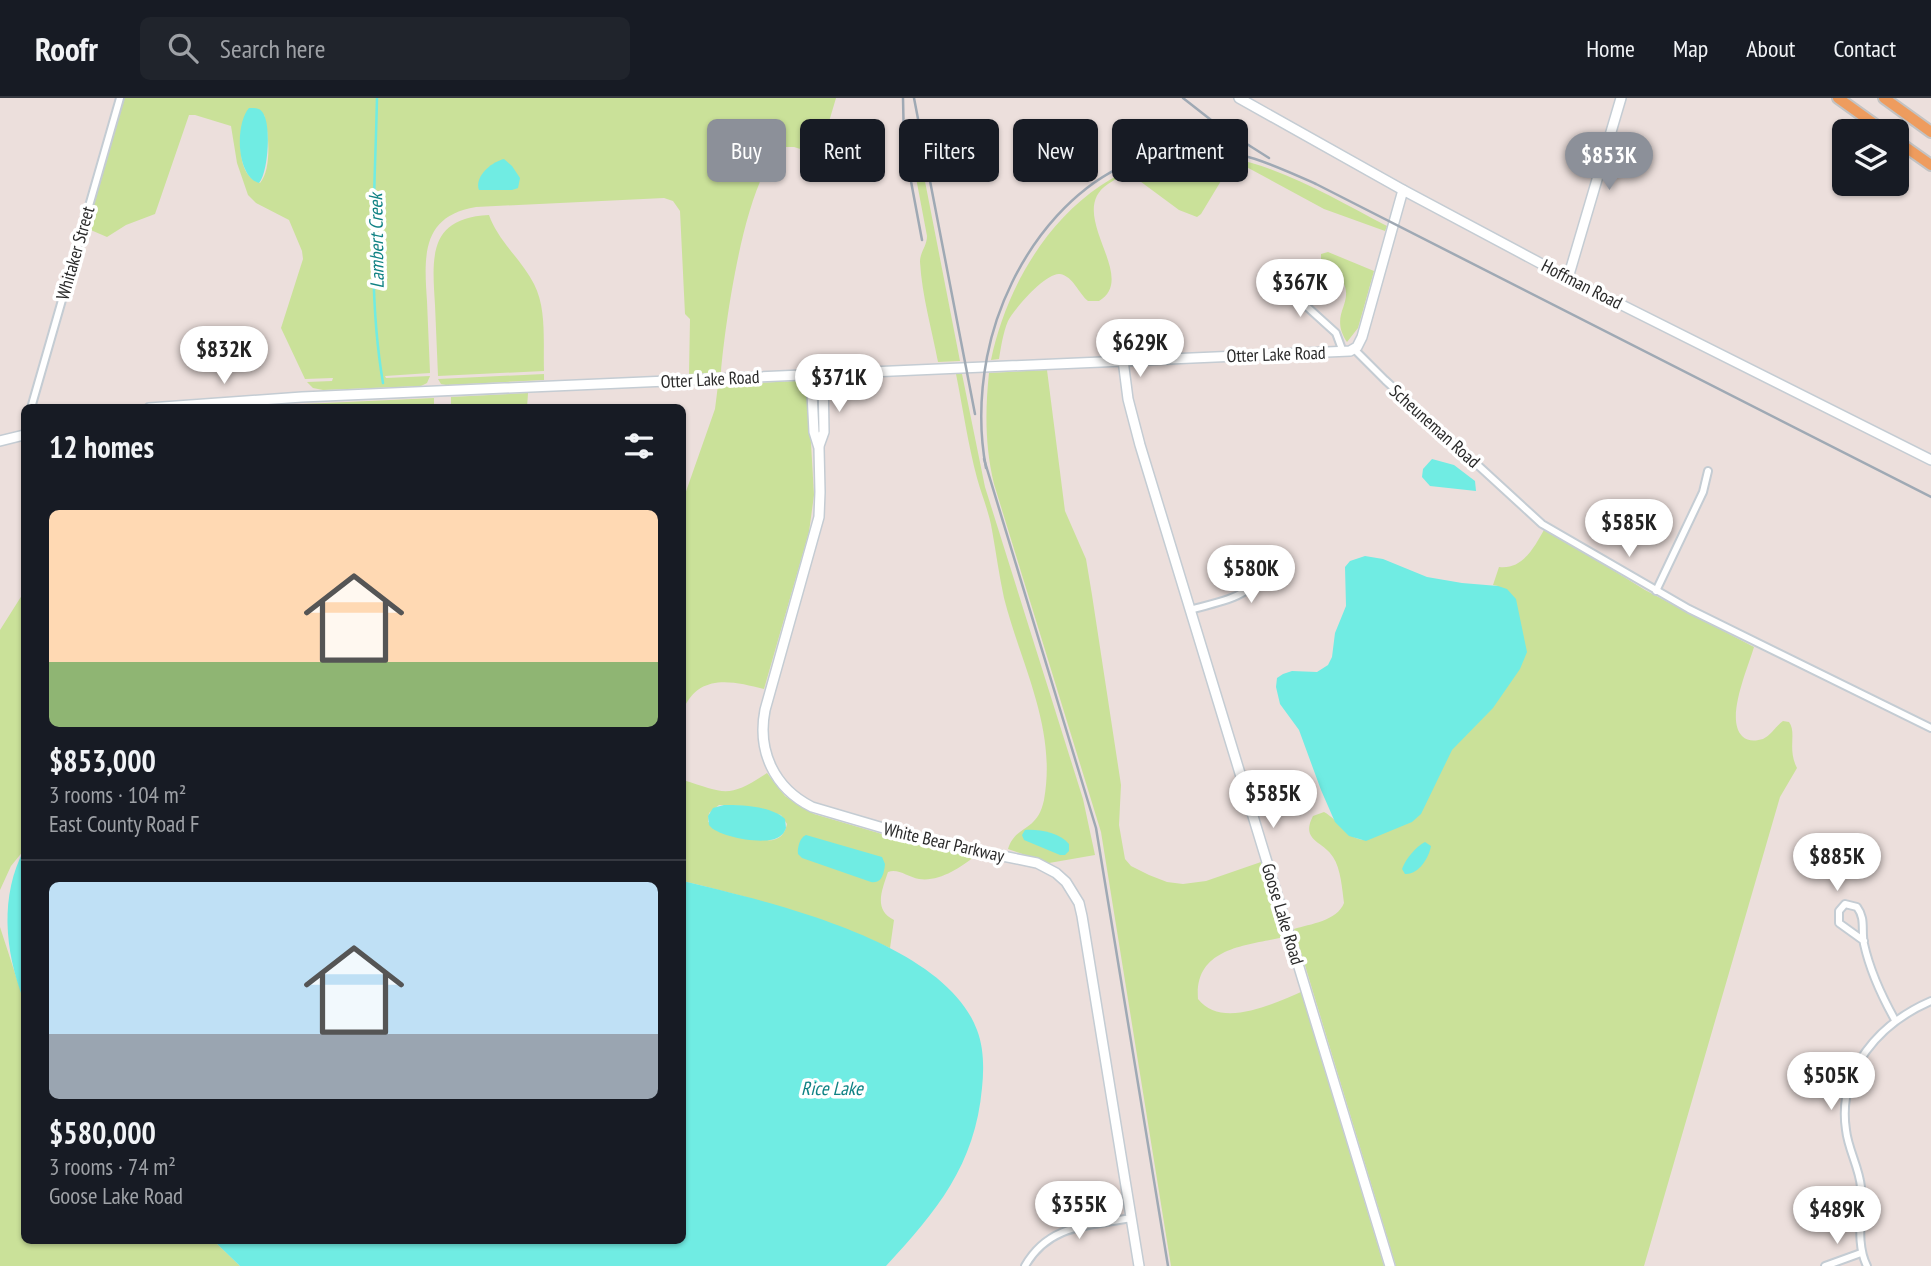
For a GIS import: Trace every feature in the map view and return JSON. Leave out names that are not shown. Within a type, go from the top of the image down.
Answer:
[{"type":"main road","points":[[1838,98],[1867,119]]},
{"type":"main road","points":[[1884,98],[1931,132]]},
{"type":"main road","points":[[1909,149],[1931,165]]},
{"type":"street","name":"Whitaker Street","points":[[32,404],[120,98]]},
{"type":"street","name":"Hoffman Road","points":[[1239,98],[1568,278],[1931,460]]},
{"type":"street","points":[[1568,278],[1621,98]]},
{"type":"street","points":[[1354,349],[1362,337],[1403,190]]},
{"type":"street","points":[[1273,276],[1336,333],[1343,352]]},
{"type":"street","name":"Otter Lake Road","points":[[195,404],[1343,352],[1354,349]]},
{"type":"street","name":"Scheuneman Road","points":[[1354,349],[1542,524],[1657,591],[1766,648],[1931,728]]},
{"type":"street","name":"Goose Lake Road","points":[[1123,360],[1131,414],[1390,1266]]},
{"type":"street","name":"White Bear Parkway","points":[[811,374],[814,432],[819,448],[818,521],[765,710],[762,735],[767,759],[783,786],[812,807],[932,842],[1031,861],[1056,873],[1066,882],[1079,903],[1082,916],[1139,1266]]},
{"type":"street","name":"White Bear Parkway","points":[[819,448],[824,432],[823,374]]},
{"type":"street","points":[[0,441],[21,436]]},
{"type":"street","points":[[1657,591],[1703,492],[1708,471]]},
{"type":"street","points":[[1190,610],[1237,597],[1248,591],[1264,573],[1275,553]]},
{"type":"street","points":[[1864,941],[1839,923],[1839,911],[1845,904],[1857,907],[1862,913],[1864,941],[1877,988],[1895,1020]]},
{"type":"street","points":[[1867,1266],[1861,1253],[1860,1181],[1845,1127],[1848,1087],[1859,1060],[1895,1020],[1931,1001]]},
{"type":"street","points":[[1024,1266],[1043,1243],[1065,1230],[1131,1218]]},
{"type":"street","points":[[1825,1266],[1861,1253]]},
{"type":"green space","points":[[123,98],[836,98],[830,119],[800,119],[800,149],[786,147],[786,119],[707,119],[707,182],[760,182],[739,252],[721,372],[689,374],[690,319],[685,314],[680,211],[673,201],[664,198],[476,207],[445,219],[436,229],[427,254],[430,373],[385,376],[430,376],[427,383],[421,386],[323,390],[313,388],[307,382],[332,381],[333,378],[305,379],[281,328],[303,259],[302,251],[289,220],[256,203],[248,195],[237,163],[231,126],[189,115],[155,214],[126,225],[107,237],[86,228]],"holes":[[[264,115],[268,160],[260,183],[244,168],[241,131]]]},
{"type":"green space","points":[[1248,162],[1293,178],[1387,226],[1385,231],[1324,209],[1248,168]]},
{"type":"green space","points":[[1112,179],[1097,196],[1094,211],[1112,277],[1109,290],[1099,301],[1088,301],[1065,275],[1054,275],[1047,279],[1023,300],[1011,315],[999,359],[991,360],[1001,323],[1016,287],[1035,253],[1059,222],[1087,196]]},
{"type":"green space","points":[[917,182],[925,182],[960,361],[938,362],[920,262],[927,236]]},
{"type":"green space","points":[[1141,182],[1220,182],[1197,217],[1179,210]]},
{"type":"green space","points":[[489,215],[498,233],[529,275],[538,294],[544,326],[544,371],[438,376],[434,271],[438,243],[444,232],[454,224]]},
{"type":"green space","points":[[1328,252],[1374,271],[1358,328],[1347,342],[1340,324],[1346,291],[1340,278],[1321,261],[1321,254]]},
{"type":"green space","points":[[1047,370],[1065,511],[1086,559],[1092,595],[1121,785],[1119,825],[1125,859],[1131,866],[1149,875],[1167,882],[1183,884],[1206,881],[1261,862],[1284,937],[1239,947],[1214,959],[1199,982],[1198,999],[1208,1008],[1233,1013],[1262,1007],[1301,992],[1384,1266],[1171,1266],[1101,832],[994,484],[987,443],[989,373]]},
{"type":"green space","points":[[544,374],[544,380],[446,385],[441,384],[438,379]]},
{"type":"green space","points":[[956,374],[962,374],[985,487],[1083,799],[1095,855],[1049,863],[1008,849],[1016,835],[1032,823],[1041,811],[1047,773],[1046,747],[1035,697],[1004,598],[991,523],[974,465]]},
{"type":"green space","points":[[795,381],[804,385],[808,392],[814,495],[809,532],[764,689],[729,682],[707,685],[698,690],[686,705],[686,491],[715,409],[718,385]]},
{"type":"green space","points":[[528,393],[527,404],[451,404],[451,397]]},
{"type":"green space","points":[[434,398],[434,404],[302,404]]},
{"type":"green space","points":[[1545,528],[1645,590],[1754,647],[1739,693],[1737,728],[1744,738],[1758,740],[1766,737],[1783,721],[1789,722],[1797,768],[1780,797],[1644,1266],[1396,1266],[1294,929],[1329,918],[1344,903],[1336,862],[1311,836],[1310,824],[1313,816],[1324,812],[1346,832],[1363,840],[1498,586],[1493,585],[1499,567],[1515,565],[1521,561]]},
{"type":"green space","points":[[21,597],[21,854],[11,866],[0,890],[0,630]]},
{"type":"green space","points":[[767,773],[785,796],[814,814],[926,847],[975,856],[956,869],[934,878],[919,879],[899,872],[888,872],[881,905],[887,916],[894,920],[890,948],[840,927],[788,910],[686,882],[686,781],[726,791],[743,787]],"holes":[[[719,805],[744,806],[781,815],[787,824],[783,834],[773,840],[750,836],[708,822],[709,813]]]},
{"type":"green space","points":[[0,927],[21,992],[21,1244],[217,1244],[240,1266],[0,1266]]},
{"type":"water","points":[[249,108],[261,111],[266,121],[268,140],[265,170],[259,183],[246,171],[240,149],[241,125]]},
{"type":"water","points":[[504,159],[520,178],[518,188],[479,190],[481,175],[494,163]]},
{"type":"water","points":[[1432,459],[1454,465],[1475,481],[1476,491],[1430,486],[1422,477],[1423,469]]},
{"type":"water","points":[[1365,556],[1383,559],[1427,577],[1507,589],[1516,599],[1527,652],[1520,669],[1493,708],[1452,750],[1421,814],[1412,822],[1366,841],[1349,836],[1335,822],[1299,730],[1280,704],[1276,687],[1277,678],[1283,674],[1292,671],[1317,672],[1328,665],[1332,657],[1335,633],[1346,606],[1345,567],[1350,561]]},
{"type":"water","points":[[724,805],[773,811],[785,819],[786,828],[779,837],[764,841],[721,833],[709,825],[708,816],[713,808]]},
{"type":"water","points":[[1025,830],[1055,834],[1069,844],[1069,851],[1060,855],[1024,840],[1022,835]]},
{"type":"water","points":[[806,835],[882,857],[885,864],[882,877],[871,882],[802,858],[798,849]]},
{"type":"water","points":[[1425,842],[1431,846],[1428,856],[1418,869],[1405,874],[1402,869],[1406,862]]},
{"type":"water","points":[[21,856],[21,993],[12,962],[8,923],[8,904]]},
{"type":"water","name":"Rice Lake","points":[[686,882],[803,913],[848,929],[891,949],[929,972],[958,999],[977,1030],[983,1073],[978,1116],[971,1141],[962,1164],[937,1206],[886,1266],[240,1266],[217,1244],[686,1244]]},
{"type":"waterway","name":"Lambert Creek","points":[[377,98],[374,277],[383,383]]},
{"type":"railway","points":[[903,98],[904,144],[922,240]]},
{"type":"railway","points":[[914,98],[975,414]]},
{"type":"railway","points":[[1183,98],[1220,127],[1269,158]]},
{"type":"railway","points":[[986,468],[981,412],[987,357],[997,319],[1012,282],[1032,248],[1057,216],[1086,189],[1119,168],[1155,154],[1195,149],[1242,155],[1316,184],[1931,497]]},
{"type":"railway","points":[[984,459],[1096,828],[1168,1266]]}]
